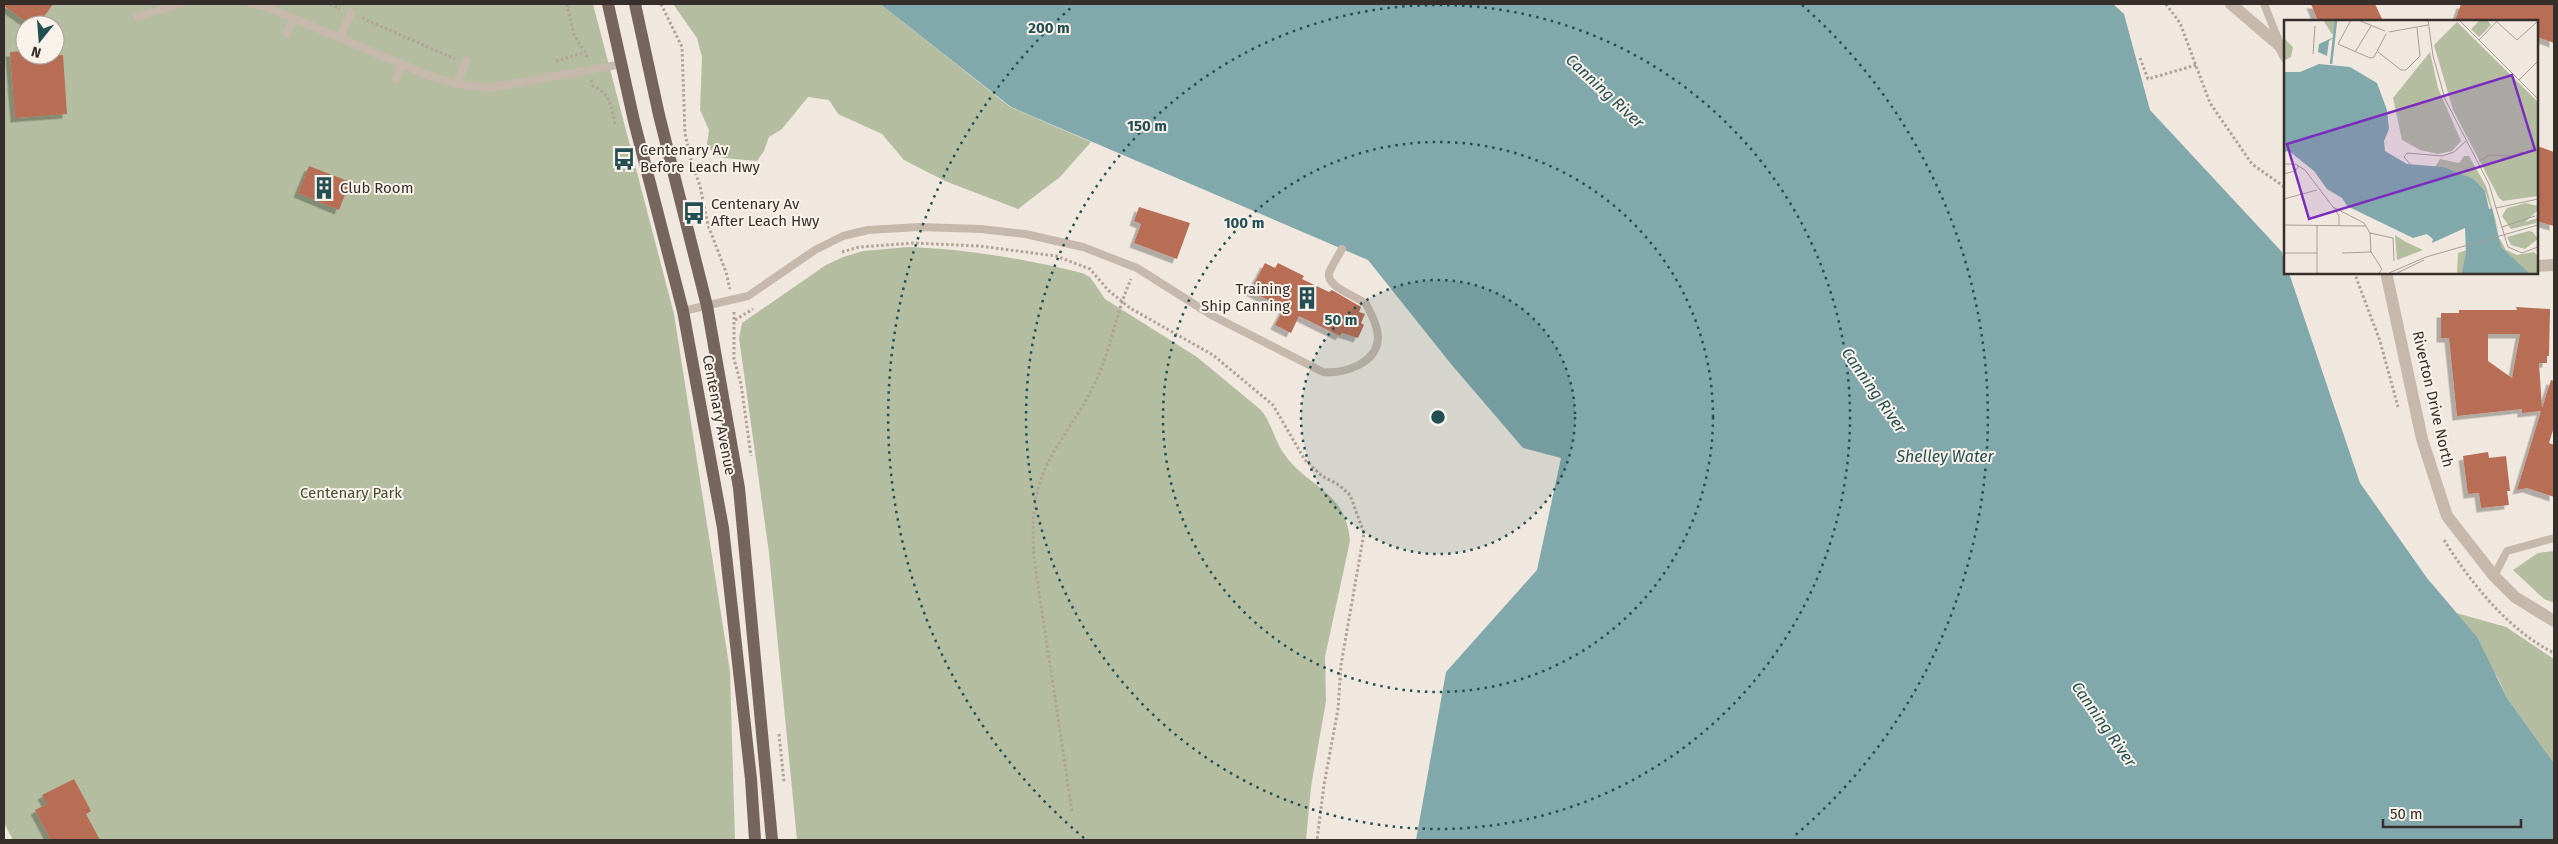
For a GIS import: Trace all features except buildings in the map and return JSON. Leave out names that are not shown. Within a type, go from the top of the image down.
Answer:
[{"type":"main road","name":"Centenary Avenue","points":[[608,4],[683,311],[723,528],[750,769],[755,840]]},
{"type":"main road","name":"Centenary Avenue","points":[[635,4],[659,115],[707,306],[739,488],[772,840]]},
{"type":"street","points":[[2231,4],[2283,51]]},
{"type":"street","points":[[2538,266],[2554,266]]},
{"type":"street","name":"Riverton Drive North","points":[[2386,274],[2422,439],[2447,516],[2494,576],[2515,597],[2554,621]]},
{"type":"lane","points":[[137,17],[180,4]]},
{"type":"lane","points":[[251,4],[264,6],[402,64],[457,84],[490,88],[622,64]]},
{"type":"lane","points":[[2264,4],[2283,51]]},
{"type":"lane","points":[[340,38],[351,13]]},
{"type":"lane","points":[[287,34],[293,19]]},
{"type":"lane","points":[[457,84],[465,63]]},
{"type":"lane","points":[[396,79],[402,64]]},
{"type":"lane","points":[[683,311],[748,296],[815,250],[843,236],[868,230],[919,227],[1025,234],[1082,246],[1137,268],[1213,316],[1322,372],[1334,373],[1347,371],[1366,360],[1375,350],[1378,337],[1366,304],[1335,286],[1330,281],[1329,275],[1342,249]]},
{"type":"lane","points":[[2494,576],[2506,551],[2554,538]]},
{"type":"path","points":[[330,4],[465,63]]},
{"type":"path","points":[[2166,4],[2180,23],[2210,103],[2252,164],[2284,187]]},
{"type":"path","points":[[549,63],[582,52]]},
{"type":"path","points":[[2140,58],[2148,79],[2196,65]]},
{"type":"path","points":[[840,253],[859,247],[914,243],[979,246],[1056,256],[1090,269],[1108,290],[1122,301],[1166,330],[1213,354],[1274,405],[1305,460],[1322,476],[1339,485],[1350,495],[1361,519],[1364,533],[1341,665],[1338,709],[1324,785],[1317,840]]},
{"type":"path","points":[[1072,811],[1034,559],[1032,530],[1036,497],[1045,469],[1096,383],[1122,301],[1137,268]]},
{"type":"path","points":[[735,320],[760,304]]},
{"type":"green space","name":"Centenary Park","points":[[4,4],[593,4],[674,314],[730,671],[735,840],[13,840],[4,823]]},
{"type":"green space","points":[[673,4],[880,4],[1010,107],[1091,142],[1060,177],[1018,209],[945,181],[904,160],[882,134],[838,114],[829,100],[808,97],[782,129],[769,137],[764,151],[757,161],[724,158],[714,154],[707,144],[709,130],[700,110],[702,57],[697,38]]},
{"type":"green space","points":[[909,247],[996,255],[1061,268],[1090,277],[1105,299],[1197,357],[1261,410],[1282,451],[1292,464],[1324,491],[1341,510],[1347,524],[1350,541],[1325,657],[1326,701],[1311,787],[1306,840],[797,840],[769,553],[739,338],[742,323],[826,265],[863,251]]},
{"type":"green space","points":[[2554,551],[2554,603],[2544,599],[2513,570],[2538,553]]},
{"type":"green space","points":[[2453,612],[2506,627],[2554,659],[2554,763],[2507,698],[2498,678]]},
{"type":"water","name":"Shelley Water","points":[[880,4],[2113,4],[2124,14],[2150,110],[2282,252],[2284,274],[2289,274],[2360,483],[2427,578],[2477,637],[2507,698],[2554,763],[2554,840],[1416,840],[1446,672],[1537,570],[1561,458],[1523,448],[1451,364],[1368,260],[1011,107]]},
{"type":"place","name":"Centenary Av Before Leach Hwy","points":[[624,159]]},
{"type":"place","name":"Club Room","points":[[324,188]]},
{"type":"place","name":"Centenary Av After Leach Hwy","points":[[694,213]]},
{"type":"place","name":"Training Ship Canning","points":[[1307,298]]},
{"type":"water label","name":"Canning River","points":[[1605,91]]},
{"type":"water label","name":"Canning River","points":[[1874,390]]},
{"type":"water label","name":"Canning River","points":[[2104,724]]}]
